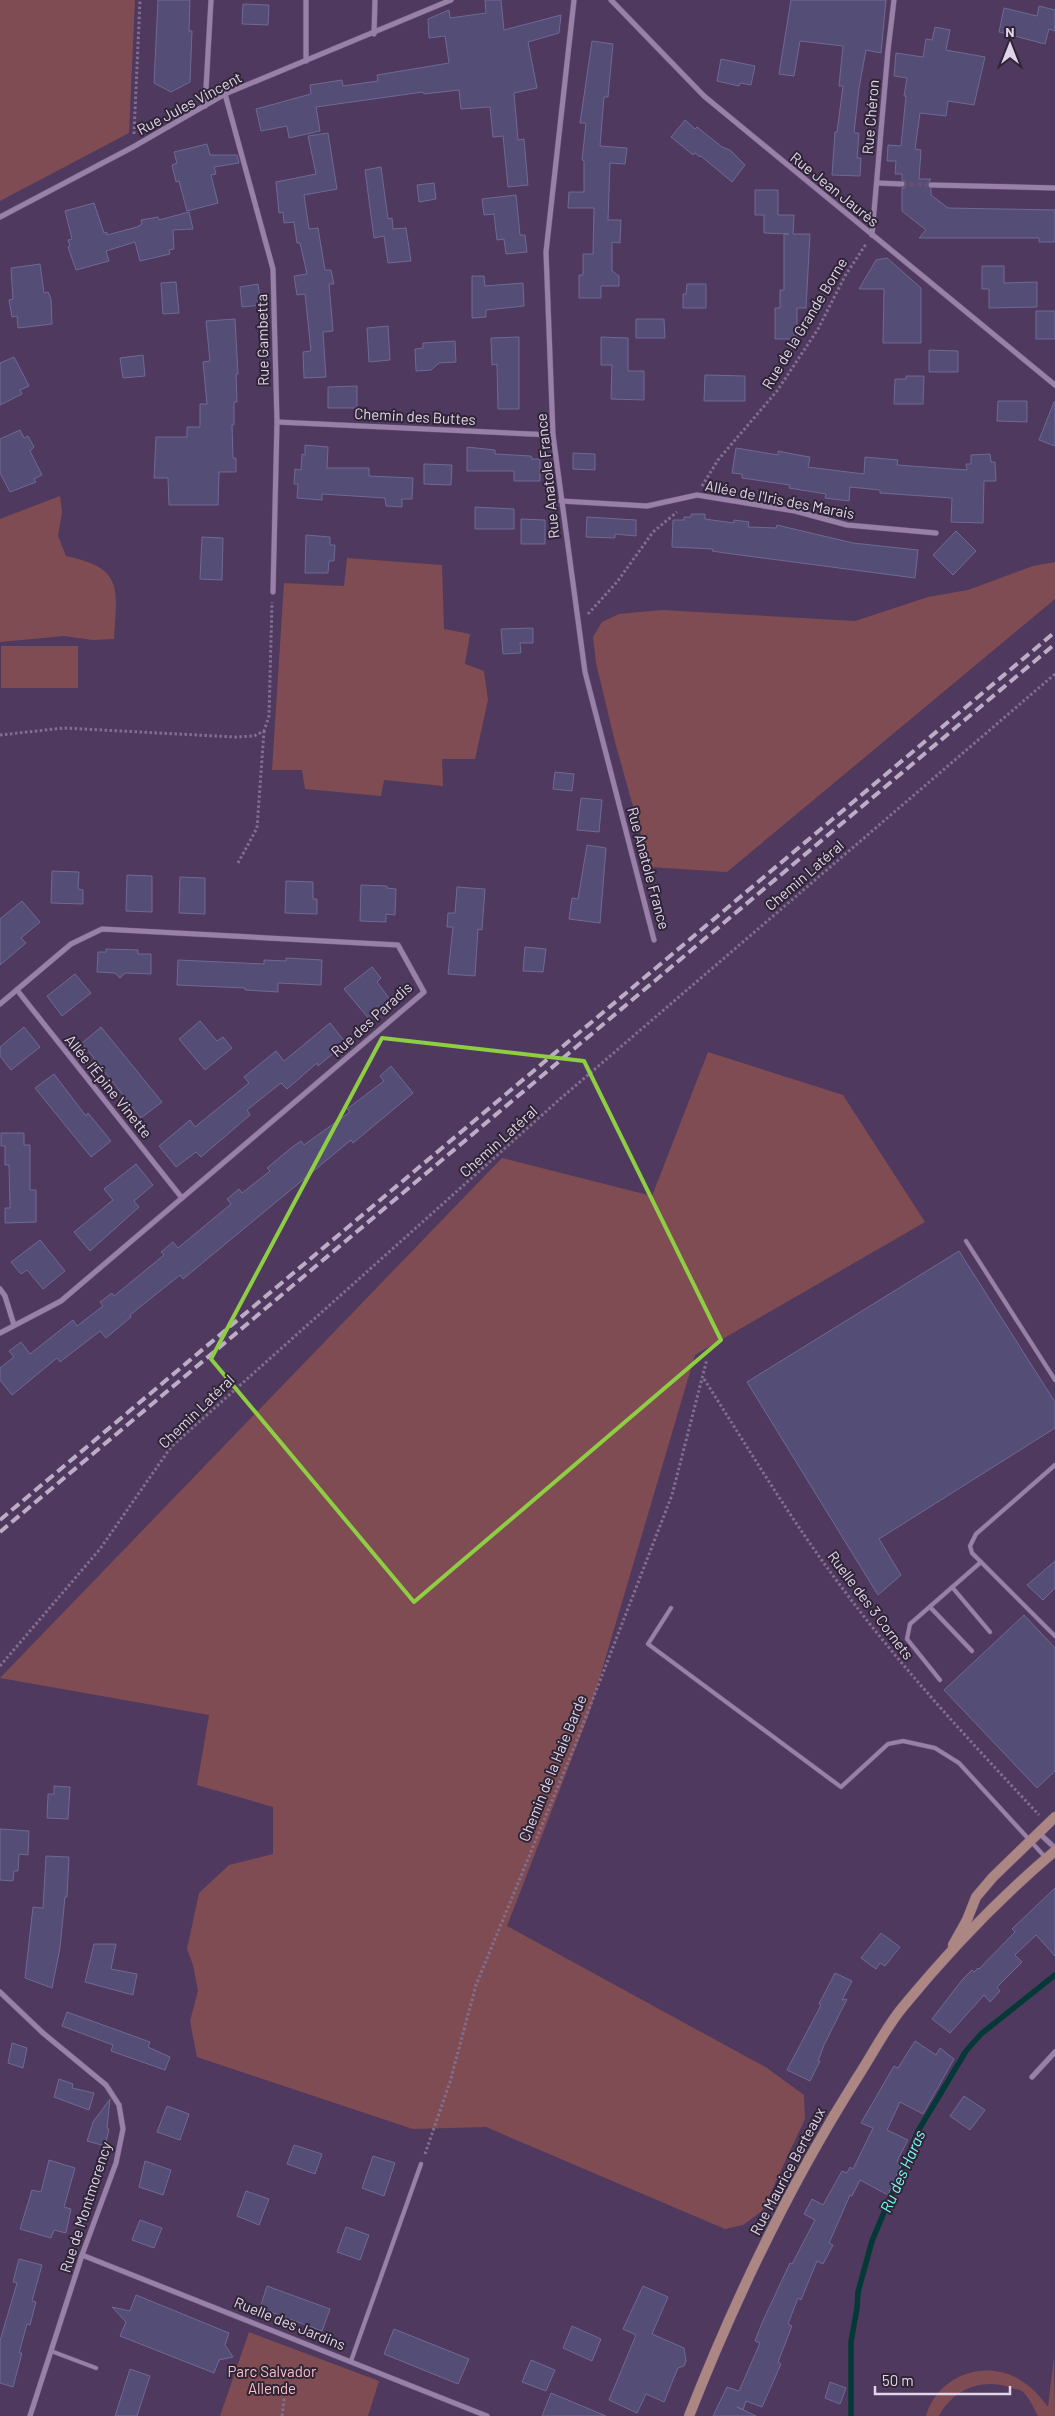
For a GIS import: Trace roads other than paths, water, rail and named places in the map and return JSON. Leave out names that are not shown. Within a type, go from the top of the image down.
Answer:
[{"type":"main road","name":"Rue Maurice Berteaux","points":[[945,1958],[966,1920],[976,1897],[1051,1820]]},
{"type":"main road","name":"Rue Maurice Berteaux","points":[[689,2416],[708,2367],[762,2249],[821,2135],[900,2009],[945,1958],[1055,1850]]},
{"type":"street","points":[[205,106],[211,0]]},
{"type":"street","points":[[306,0],[306,61]]},
{"type":"street","points":[[374,34],[376,0]]},
{"type":"street","name":"Rue Jules Vincent","points":[[0,217],[133,147],[225,94],[374,34],[451,0]]},
{"type":"street","name":"Rue Anatole France","points":[[574,0],[546,252],[553,435],[585,672],[654,940]]},
{"type":"street","name":"Rue Jean Jaurès","points":[[611,0],[704,96],[1055,385]]},
{"type":"street","name":"Rue Chéron","points":[[872,235],[894,0]]},
{"type":"street","name":"Rue Gambetta","points":[[225,94],[273,269],[276,422],[273,592]]},
{"type":"street","points":[[877,183],[902,184]]},
{"type":"street","points":[[932,185],[1055,188]]},
{"type":"street","name":"Chemin des Buttes","points":[[276,422],[553,435]]},
{"type":"street","name":"Allée de l'Iris des Marais","points":[[561,501],[647,506],[696,495],[795,511],[847,525],[936,533]]},
{"type":"street","name":"Rue des Paradis","points":[[0,1004],[70,944],[102,929],[398,945],[424,992],[61,1301],[0,1332]]},
{"type":"street","name":"Allée l'Épine Vinette","points":[[17,990],[182,1198]]},
{"type":"street","points":[[0,1289],[5,1296],[14,1325]]},
{"type":"street","points":[[1038,1833],[1055,1850]]},
{"type":"street","name":"Rue de Montmorency","points":[[0,1992],[43,2033],[106,2085],[119,2105],[123,2129],[116,2163],[82,2255],[30,2416]]},
{"type":"street","points":[[1032,2077],[1055,2052]]},
{"type":"street","name":"Ruelle des Jardins","points":[[82,2255],[487,2416]]},
{"type":"lane","points":[[966,1242],[1055,1380]]},
{"type":"lane","points":[[1055,1465],[976,1534],[970,1546],[972,1553],[1055,1636]]},
{"type":"lane","points":[[940,1680],[907,1639],[910,1624],[981,1562]]},
{"type":"lane","points":[[952,1587],[990,1632]]},
{"type":"lane","points":[[930,1607],[972,1651]]},
{"type":"lane","points":[[671,1608],[648,1644],[842,1787],[888,1744],[903,1741],[935,1748],[959,1763],[1046,1858]]},
{"type":"lane","points":[[351,2361],[421,2164]]},
{"type":"lane","points":[[51,2351],[96,2368]]},
{"type":"waterway","name":"Ru des Haras","points":[[851,2416],[851,2342],[858,2292],[872,2241],[918,2131],[966,2051],[981,2034],[1055,1975]]},
{"type":"tunnel","points":[[902,184],[931,185]]},
{"type":"railway","points":[[0,1520],[1055,632]]},
{"type":"railway","points":[[0,1532],[1055,644]]},
{"type":"park label","name":"Parc Salvador Allende","points":[[272,2380]]}]
